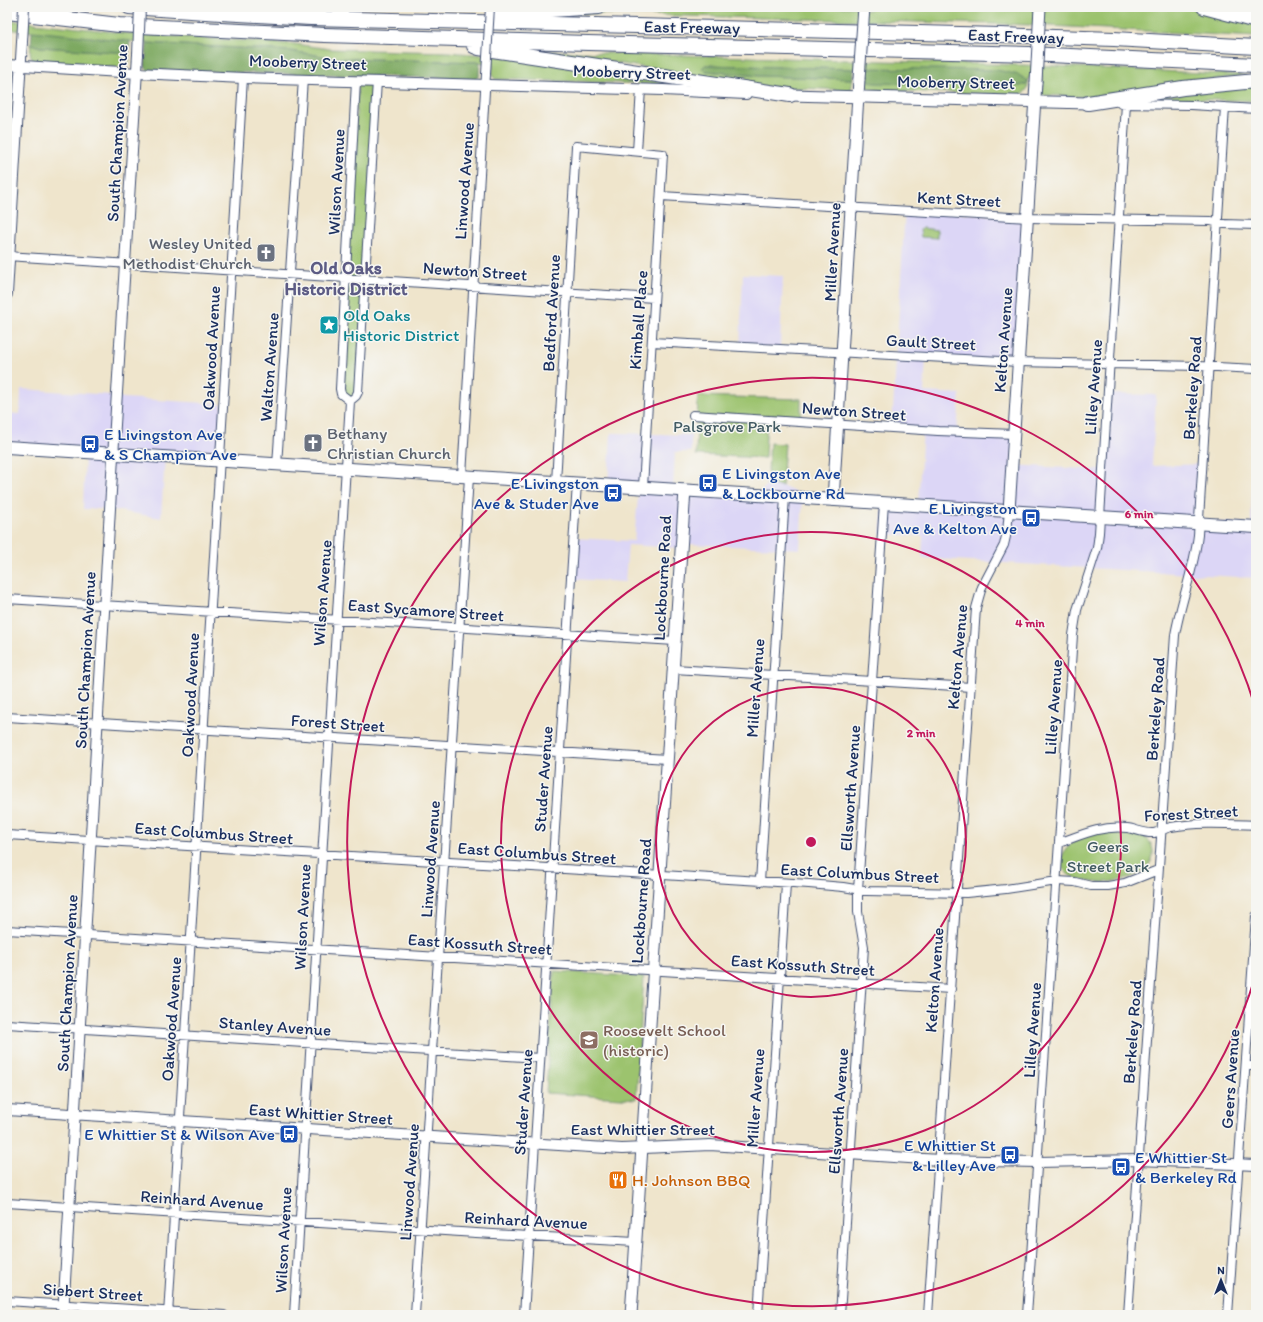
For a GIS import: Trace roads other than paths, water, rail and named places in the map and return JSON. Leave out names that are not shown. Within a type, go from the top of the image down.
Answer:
[{"type":"highway","name":"East Freeway","points":[[129,7],[311,18],[1000,35],[1114,39],[1256,47]]},
{"type":"highway","points":[[475,21],[518,12],[599,7]]},
{"type":"highway","points":[[1204,7],[1256,21]]},
{"type":"highway","name":"East Freeway","points":[[7,12],[119,25],[317,34],[1029,54],[1256,65]]},
{"type":"highway","points":[[455,39],[479,48],[790,95]]},
{"type":"highway","points":[[1088,103],[1175,89],[1256,81]]},
{"type":"main road","name":"Miller Avenue","points":[[833,500],[864,7]]},
{"type":"main road","name":"Kelton Avenue","points":[[1009,511],[1040,7]]},
{"type":"main road","name":"Mooberry Street","points":[[790,95],[1088,103]]},
{"type":"main road","points":[[7,447],[1256,526]]},
{"type":"main road","name":"Lockbourne Road","points":[[631,1315],[685,490]]},
{"type":"street","points":[[7,294],[8,256],[24,7]]},
{"type":"street","name":"South Champion Avenue","points":[[63,1310],[140,7]]},
{"type":"street","name":"Linwood Avenue","points":[[415,1315],[460,627],[472,286],[490,7]]},
{"type":"street","name":"Mooberry Street","points":[[7,65],[137,74],[243,78],[356,81],[486,79],[641,89],[790,95]]},
{"type":"street","name":"Oakwood Avenue","points":[[168,1313],[243,78]]},
{"type":"street","name":"Walton Avenue","points":[[277,465],[303,79]]},
{"type":"street","name":"Wilson Avenue","points":[[350,401],[341,394],[340,389],[356,81]]},
{"type":"street","name":"Wilson Avenue","points":[[350,401],[354,399],[358,392],[377,81]]},
{"type":"street","points":[[637,152],[641,89]]},
{"type":"street","name":"Mooberry Street","points":[[1088,103],[1191,105],[1256,109]]},
{"type":"street","name":"Lilley Avenue","points":[[1027,1315],[1075,619],[1080,595],[1097,548],[1126,104]]},
{"type":"street","name":"Berkeley Road","points":[[1128,1315],[1174,635],[1179,610],[1194,559],[1198,523],[1225,107]]},
{"type":"street","name":"Bedford Avenue","points":[[556,482],[576,146],[637,152]]},
{"type":"street","name":"Kimball Place","points":[[637,152],[663,154],[644,487]]},
{"type":"street","name":"Kent Street","points":[[661,196],[1028,218],[1211,221],[1218,223],[1256,225]]},
{"type":"street","name":"Newton Street","points":[[8,256],[125,265],[231,270],[654,298]]},
{"type":"street","name":"Gault Street","points":[[652,342],[1019,362],[1208,366],[1256,369]]},
{"type":"street","name":"Wilson Avenue","points":[[294,1315],[335,619],[350,401]]},
{"type":"street","name":"Newton Street","points":[[693,415],[932,431],[1014,434]]},
{"type":"street","name":"Studer Avenue","points":[[524,1315],[577,483]]},
{"type":"street","name":"Miller Avenue","points":[[760,882],[785,497]]},
{"type":"street","name":"Ellsworth Avenue","points":[[840,1315],[864,947],[858,912],[858,890],[884,503]]},
{"type":"street","name":"Kelton Avenue","points":[[928,1315],[976,608],[982,587],[1004,545],[1009,511]]},
{"type":"street","name":"East Sycamore Street","points":[[7,599],[676,641]]},
{"type":"street","points":[[674,669],[971,687]]},
{"type":"street","name":"Forest Street","points":[[7,717],[668,759]]},
{"type":"street","name":"Forest Street","points":[[1060,843],[1097,829],[1113,827],[1153,833],[1169,827],[1177,826],[1256,824]]},
{"type":"street","name":"East Columbus Street","points":[[7,835],[838,886],[858,890],[957,893],[995,890],[1057,881],[1075,882],[1091,886],[1108,886],[1125,883],[1158,870]]},
{"type":"street","name":"Miller Avenue","points":[[758,1315],[786,884]]},
{"type":"street","name":"Geers Avenue","points":[[1228,1315],[1240,1164],[1256,916]]},
{"type":"street","name":"East Kossuth Street","points":[[7,930],[950,989]]},
{"type":"street","name":"Stanley Avenue","points":[[7,1024],[540,1058]]},
{"type":"street","points":[[1246,1066],[1256,1066]]},
{"type":"street","name":"East Whittier Street","points":[[7,1110],[622,1149],[710,1145],[939,1160],[1038,1162],[1139,1160],[1256,1165]]},
{"type":"street","name":"Reinhard Avenue","points":[[7,1203],[635,1242]]},
{"type":"street","name":"Siebert Street","points":[[7,1301],[63,1310],[224,1315]]},
{"type":"place","name":"Wesley United Methodist Church","points":[[266,253]]},
{"type":"place","name":"Old Oaks Historic District","points":[[329,325]]},
{"type":"place","name":"Bethany Christian Church","points":[[313,443]]},
{"type":"place","name":"E Livingston Ave & S Champion Ave","points":[[90,444]]},
{"type":"place","name":"E Livingston Ave & Lockbourne Rd","points":[[708,483]]},
{"type":"place","name":"E Livingston Ave & Studer Ave","points":[[613,493]]},
{"type":"place","name":"E Livingston Ave & Kelton Ave","points":[[1031,518]]},
{"type":"place","name":"Roosevelt School (historic)","points":[[589,1040]]},
{"type":"place","name":"E Whittier St & Wilson Ave","points":[[289,1134]]},
{"type":"place","name":"E Whittier St & Lilley Ave","points":[[1010,1155]]},
{"type":"place","name":"E Whittier St & Berkeley Rd","points":[[1121,1167]]},
{"type":"place","name":"H. Johnson BBQ","points":[[618,1180]]},
{"type":"district","name":"Old Oaks Historic District","points":[[346,278]]},
{"type":"park label","name":"Palsgrove Park","points":[[727,426]]},
{"type":"park label","name":"Geers Street Park","points":[[1108,856]]}]
